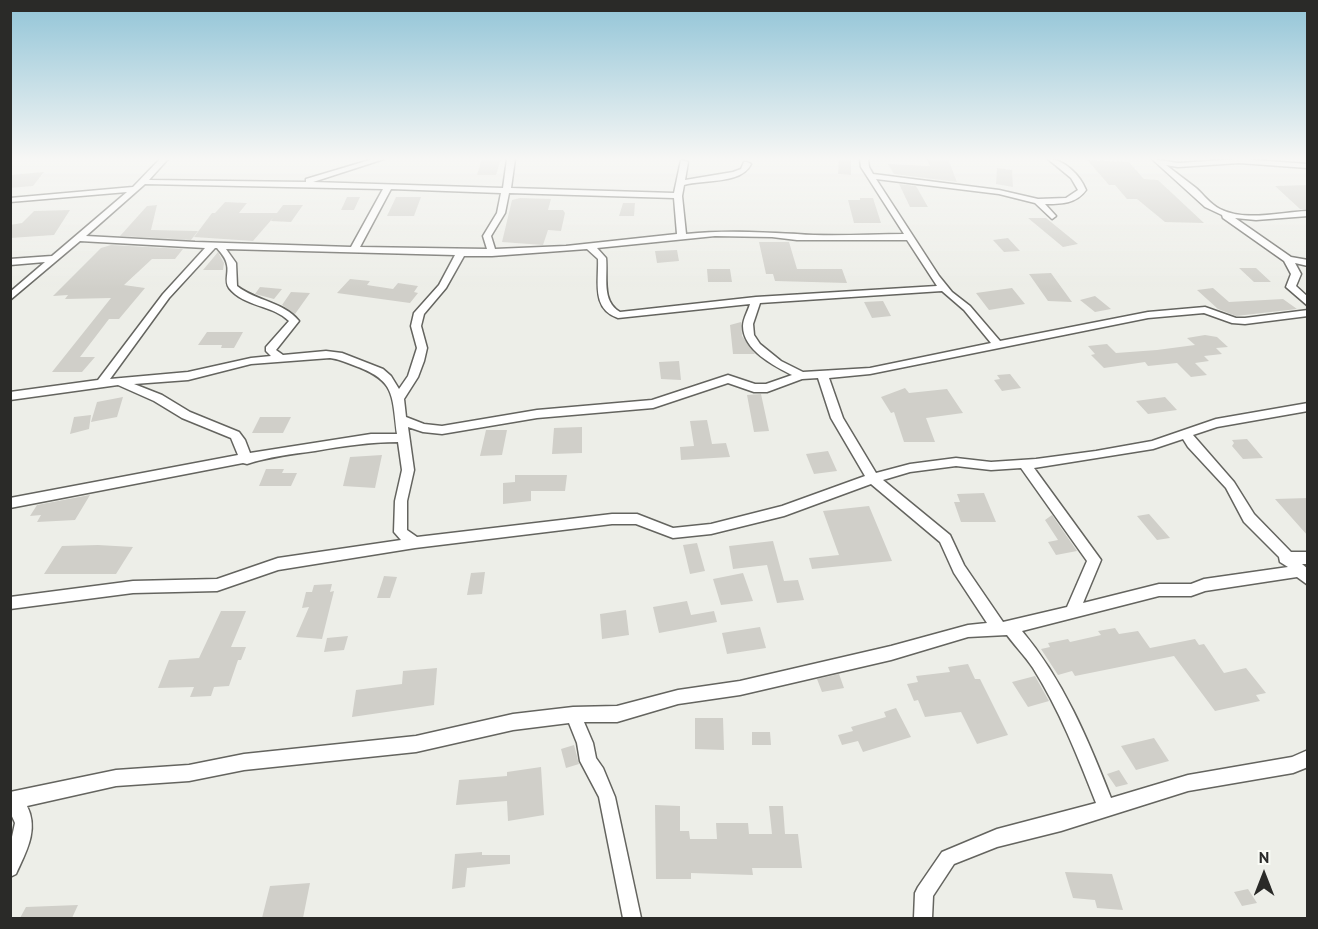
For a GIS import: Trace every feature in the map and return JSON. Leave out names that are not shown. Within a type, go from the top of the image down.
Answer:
[{"type":"street","points":[[10,297],[118,202]]},
{"type":"street","points":[[354,250],[380,202]]},
{"type":"street","points":[[492,253],[487,236],[501,213],[503,202]]},
{"type":"street","points":[[679,202],[682,237]]},
{"type":"street","points":[[888,202],[944,288],[967,308],[997,344]]},
{"type":"street","points":[[1039,202],[1052,216]]},
{"type":"street","points":[[1205,202],[1288,259],[1308,263]]},
{"type":"street","points":[[1226,215],[1250,217],[1308,213]]},
{"type":"street","points":[[78,238],[216,246],[461,254],[590,247],[715,233],[797,237],[909,237]]},
{"type":"street","points":[[216,246],[230,260],[231,284],[235,289],[255,303],[290,315],[294,321],[271,347],[271,351],[282,359]]},
{"type":"street","points":[[101,383],[166,296],[216,246]]},
{"type":"street","points":[[590,247],[602,258],[603,302],[607,310],[618,315],[756,300],[944,288]]},
{"type":"street","points":[[398,399],[413,377],[419,361],[422,348],[416,326],[419,313],[442,286],[461,254]]},
{"type":"street","points":[[10,262],[53,259]]},
{"type":"street","points":[[1288,259],[1296,274],[1291,287],[1308,303]]},
{"type":"street","points":[[756,300],[748,324],[749,335],[756,346],[777,363],[801,376]]},
{"type":"street","points":[[402,420],[423,428],[442,429],[537,414],[653,404],[728,379],[754,388],[767,388],[801,376],[870,371],[997,344],[1172,312],[1211,311],[1228,319],[1245,321],[1308,313]]},
{"type":"street","points":[[10,396],[118,381],[188,376],[251,362],[337,354],[372,365],[392,383],[398,399],[408,470],[401,501],[400,532],[415,543]]},
{"type":"street","points":[[823,376],[837,418],[873,479],[945,539],[959,569],[1004,628],[1041,667],[1088,760],[1106,808]]},
{"type":"street","points":[[118,381],[186,415],[236,435],[240,439],[242,453],[247,459]]},
{"type":"street","points":[[10,603],[133,586],[217,585],[278,564],[415,543],[612,519],[637,519],[659,530],[673,533],[711,529],[784,511],[910,468],[956,462],[991,466],[1024,463],[1153,445],[1216,423],[1308,406]]},
{"type":"street","points":[[1186,433],[1192,444],[1230,486],[1249,518],[1303,575]]},
{"type":"street","points":[[10,503],[371,438],[403,438]]},
{"type":"street","points":[[1024,463],[1094,560],[1072,612]]},
{"type":"street","points":[[1285,558],[1308,558]]},
{"type":"street","points":[[10,868],[25,831],[24,816],[12,800],[116,778],[189,773],[244,762],[416,744],[513,722],[573,715],[617,714],[678,697],[740,688],[891,653],[968,631],[1004,628],[1158,590],[1191,590],[1204,585],[1303,575]]},
{"type":"street","points":[[573,715],[585,743],[588,761],[597,774],[607,797],[632,918]]},
{"type":"street","points":[[923,918],[924,893],[948,858],[997,838],[1188,783],[1293,765],[1308,758]]},
{"type":"building","points":[[225,202],[247,203],[239,213],[277,213],[283,205],[303,205],[291,222],[271,221],[273,218],[253,241],[194,237],[212,213],[215,213]]},
{"type":"building","points":[[345,202],[358,202],[354,210],[341,210]]},
{"type":"building","points":[[393,202],[419,202],[414,216],[387,216]]},
{"type":"building","points":[[511,202],[550,202],[548,210],[563,210],[565,213],[561,231],[548,230],[543,245],[502,242]]},
{"type":"building","points":[[849,202],[874,202],[881,223],[854,223]]},
{"type":"building","points":[[908,202],[925,202],[928,207],[910,207]]},
{"type":"building","points":[[1141,202],[1182,202],[1204,223],[1165,222]]},
{"type":"building","points":[[1293,202],[1308,202],[1308,209],[1300,209]]},
{"type":"building","points":[[623,203],[635,203],[634,216],[619,216]]},
{"type":"building","points":[[157,205],[151,230],[198,231],[191,240],[120,236],[147,206]]},
{"type":"building","points":[[70,210],[54,235],[10,238],[10,225],[22,223],[34,211]]},
{"type":"building","points":[[1028,218],[1046,218],[1078,244],[1063,247]]},
{"type":"building","points":[[1008,238],[1020,251],[1004,252],[993,240]]},
{"type":"building","points":[[759,242],[789,242],[797,269],[842,269],[847,283],[775,281],[773,274],[766,274]]},
{"type":"building","points":[[111,245],[183,249],[175,259],[152,259],[124,285],[145,288],[119,319],[109,319],[80,357],[95,357],[82,372],[52,372],[111,298],[65,299],[68,295],[53,296],[101,248]]},
{"type":"building","points":[[677,250],[679,261],[657,263],[655,251]]},
{"type":"building","points":[[218,252],[224,263],[223,270],[203,270]]},
{"type":"building","points":[[1239,268],[1256,268],[1271,282],[1254,282]]},
{"type":"building","points":[[707,269],[730,269],[732,282],[708,282]]},
{"type":"building","points":[[1051,273],[1072,302],[1048,301],[1029,274]]},
{"type":"building","points":[[350,279],[370,281],[367,285],[393,289],[398,283],[418,286],[414,292],[418,293],[410,303],[337,293]]},
{"type":"building","points":[[260,287],[282,289],[274,299],[255,294]]},
{"type":"building","points":[[1012,288],[1025,304],[989,310],[976,293]]},
{"type":"building","points":[[1213,288],[1229,302],[1283,299],[1297,309],[1236,316],[1218,309],[1197,290]]},
{"type":"building","points":[[291,292],[310,293],[295,314],[282,305]]},
{"type":"building","points":[[1095,296],[1111,309],[1095,312],[1080,300]]},
{"type":"building","points":[[883,301],[891,316],[872,318],[864,302]]},
{"type":"building","points":[[741,322],[742,336],[755,354],[733,354],[730,325]]},
{"type":"building","points":[[207,332],[243,332],[234,348],[221,348],[222,345],[198,345]]},
{"type":"building","points":[[1205,335],[1217,337],[1228,347],[1216,348],[1222,354],[1204,356],[1209,361],[1195,363],[1207,375],[1191,377],[1177,363],[1148,366],[1145,362],[1104,368],[1091,355],[1095,354],[1088,346],[1107,344],[1116,353],[1157,350],[1195,345],[1187,338]]},
{"type":"building","points":[[679,361],[681,380],[661,379],[659,362]]},
{"type":"building","points":[[1010,374],[1021,388],[1002,391],[994,380],[1000,379],[997,375]]},
{"type":"building","points":[[905,388],[909,393],[947,389],[963,413],[926,418],[935,442],[904,442],[894,412],[891,413],[881,397]]},
{"type":"building","points":[[761,394],[769,431],[754,432],[747,395]]},
{"type":"building","points":[[123,397],[117,417],[91,422],[97,402]]},
{"type":"building","points":[[1165,397],[1177,410],[1148,414],[1136,401]]},
{"type":"building","points":[[91,415],[89,429],[70,434],[74,417]]},
{"type":"building","points":[[260,417],[291,417],[283,433],[252,433]]},
{"type":"building","points":[[707,420],[712,444],[726,443],[730,457],[681,460],[680,447],[694,446],[690,421]]},
{"type":"building","points":[[582,427],[582,453],[552,454],[554,428]]},
{"type":"building","points":[[486,430],[507,430],[502,455],[480,456]]},
{"type":"building","points":[[1247,439],[1263,458],[1243,459],[1232,446],[1234,443],[1232,440]]},
{"type":"building","points":[[828,451],[837,471],[814,474],[806,454]]},
{"type":"building","points":[[382,455],[375,488],[343,486],[350,457]]},
{"type":"building","points":[[266,469],[284,469],[282,473],[297,473],[291,486],[259,486]]},
{"type":"building","points":[[515,475],[567,475],[565,491],[531,491],[531,501],[503,504],[503,483],[515,482]]},
{"type":"building","points":[[984,493],[996,522],[961,522],[954,502],[960,502],[957,494]]},
{"type":"building","points":[[90,495],[75,520],[37,522],[41,515],[30,516],[37,505]]},
{"type":"building","points":[[1308,498],[1308,536],[1275,499]]},
{"type":"building","points":[[869,506],[892,561],[812,569],[809,558],[839,555],[823,511]]},
{"type":"building","points":[[1149,514],[1170,538],[1157,540],[1137,516]]},
{"type":"building","points":[[1052,515],[1077,551],[1056,555],[1048,542],[1058,540],[1045,520]]},
{"type":"building","points":[[773,541],[784,581],[798,580],[804,600],[777,603],[767,565],[733,569],[729,546]]},
{"type":"building","points":[[697,543],[705,571],[690,574],[683,545]]},
{"type":"building","points":[[62,546],[133,547],[116,574],[44,574]]},
{"type":"building","points":[[485,572],[482,594],[467,595],[471,573]]},
{"type":"building","points":[[743,573],[753,601],[721,605],[713,579]]},
{"type":"building","points":[[384,576],[397,577],[390,598],[377,598]]},
{"type":"building","points":[[332,584],[330,592],[334,591],[322,639],[296,637],[309,607],[302,608],[306,592],[312,592],[314,585]]},
{"type":"building","points":[[687,601],[691,615],[714,611],[717,622],[659,633],[653,607]]},
{"type":"building","points":[[626,610],[629,635],[602,639],[600,614]]},
{"type":"building","points":[[221,611],[246,611],[231,647],[246,647],[241,660],[238,660],[229,686],[214,687],[211,696],[190,697],[194,687],[158,688],[169,660],[199,658]]},
{"type":"building","points":[[760,627],[766,648],[727,654],[722,633]]},
{"type":"building","points":[[1115,628],[1119,634],[1138,631],[1150,648],[1195,639],[1199,645],[1204,644],[1224,673],[1246,668],[1266,693],[1256,695],[1260,701],[1215,711],[1174,656],[1075,676],[1072,671],[1058,675],[1041,649],[1050,647],[1048,643],[1068,639],[1070,642],[1101,635],[1098,631]]},
{"type":"building","points":[[348,636],[344,650],[324,652],[327,638]]},
{"type":"building","points":[[968,664],[975,679],[980,679],[1008,735],[977,744],[961,712],[925,717],[918,700],[914,701],[907,684],[918,682],[916,676],[950,672],[948,667]]},
{"type":"building","points":[[437,668],[434,705],[352,717],[356,690],[402,684],[403,671]]},
{"type":"building","points":[[839,674],[844,688],[822,692],[817,679]]},
{"type":"building","points":[[1035,676],[1049,701],[1028,707],[1012,682]]},
{"type":"building","points":[[896,708],[911,737],[863,752],[858,741],[842,745],[838,735],[853,731],[851,727],[886,717],[884,712]]},
{"type":"building","points":[[695,718],[723,718],[724,750],[695,749]]},
{"type":"building","points":[[752,732],[770,732],[771,745],[752,745]]},
{"type":"building","points":[[1154,738],[1169,761],[1136,770],[1121,746]]},
{"type":"building","points":[[574,745],[579,764],[566,768],[561,749]]},
{"type":"building","points":[[541,767],[544,815],[508,821],[507,801],[456,805],[459,780],[507,776],[507,772]]},
{"type":"building","points":[[1119,770],[1128,784],[1116,787],[1107,774]]},
{"type":"building","points":[[655,805],[680,806],[680,831],[689,831],[690,839],[717,839],[716,823],[748,823],[749,834],[772,834],[769,806],[783,806],[785,834],[798,834],[802,868],[752,868],[753,875],[691,873],[691,879],[656,879]]},
{"type":"building","points":[[482,852],[482,855],[510,855],[510,864],[467,868],[465,887],[452,889],[455,854]]},
{"type":"building","points":[[1065,872],[1112,874],[1123,910],[1097,908],[1095,900],[1073,898]]},
{"type":"building","points":[[310,883],[303,918],[262,918],[270,886]]},
{"type":"building","points":[[1248,889],[1257,903],[1242,906],[1234,892]]},
{"type":"building","points":[[78,905],[72,918],[20,918],[26,907]]}]
